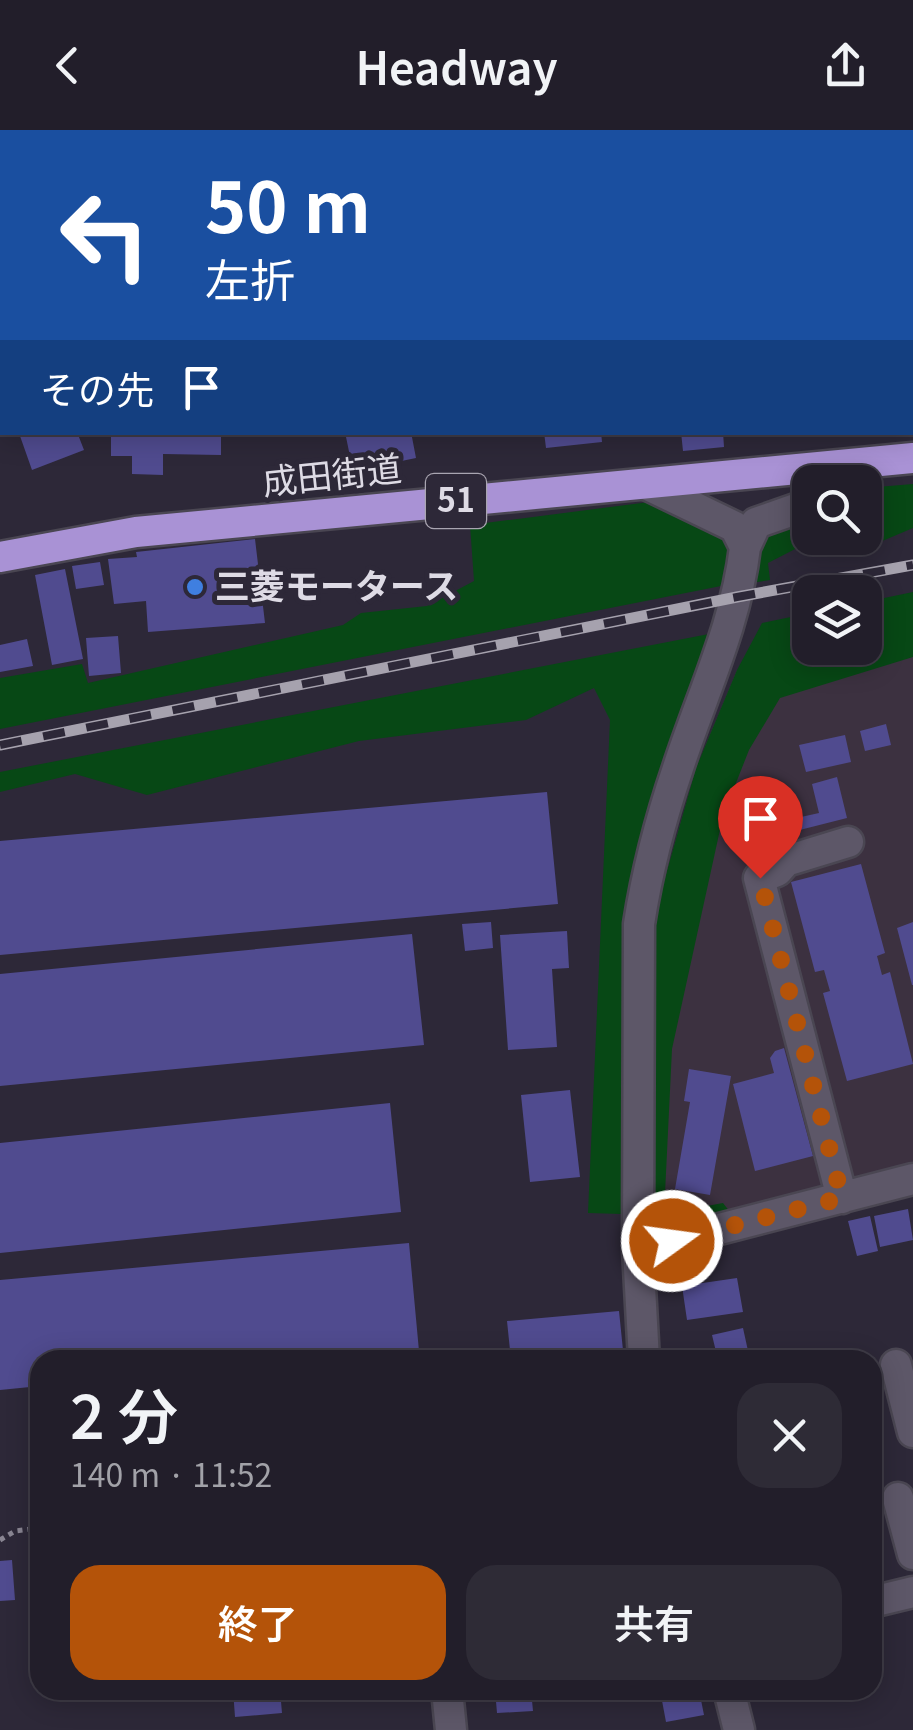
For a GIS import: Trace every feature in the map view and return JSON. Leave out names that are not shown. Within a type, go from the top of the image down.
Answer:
[{"type":"highway","name":"成田街道","points":[[880,465],[913,458]]},
{"type":"highway","name":"成田街道","points":[[0,557],[136,532],[648,485],[792,476]]},
{"type":"street","points":[[648,485],[735,526],[744,548]]},
{"type":"street","points":[[643,1350],[638,1250],[638,960],[643,896],[677,769],[737,597],[744,548],[756,522],[792,510]]},
{"type":"street","points":[[842,1198],[760,878],[777,871],[786,861],[848,842]]},
{"type":"street","points":[[638,1250],[913,1179]]},
{"type":"street","points":[[896,1365],[913,1432]]},
{"type":"street","points":[[898,1498],[913,1554]]},
{"type":"street","points":[[882,1600],[913,1592]]},
{"type":"street","points":[[448,1700],[450,1730]]},
{"type":"street","points":[[732,1700],[739,1730]]},
{"type":"path","points":[[0,1540],[15,1531],[30,1529]]},
{"type":"shaded area","points":[[913,607],[913,1166],[660,1230],[652,924],[696,768],[737,670],[792,653],[792,665],[882,665],[882,633]]},
{"type":"green space","points":[[913,484],[913,528],[882,541],[882,487]]},
{"type":"green space","points":[[665,500],[718,524],[734,549],[730,572],[721,586],[0,729],[0,678],[82,664],[88,683],[343,625],[361,613],[427,606],[474,581],[470,525]]},
{"type":"green space","points":[[792,522],[792,551],[768,563],[770,580],[751,583],[759,538]]},
{"type":"green space","points":[[913,592],[913,657],[780,698],[749,750],[723,816],[672,1049],[664,1214],[723,1203],[730,1212],[660,1230],[647,1220],[652,924],[696,768],[737,670],[762,623],[792,617],[792,665],[882,665],[882,598]]},
{"type":"green space","points":[[714,633],[627,941],[622,1214],[588,1213],[610,720],[594,688],[526,720],[359,741],[147,795],[75,774],[0,792],[0,772]]},
{"type":"building","points":[[78,435],[84,450],[32,470],[20,436]]},
{"type":"building","points":[[111,435],[221,435],[221,455],[163,454],[163,475],[132,474],[132,456],[111,456]]},
{"type":"building","points":[[346,435],[412,435],[416,458],[353,471]]},
{"type":"building","points":[[544,435],[601,435],[602,442],[546,448]]},
{"type":"building","points":[[681,435],[723,435],[724,447],[683,451]]},
{"type":"building","points":[[255,539],[265,623],[148,632],[146,601],[114,604],[108,559],[137,557],[136,552]]},
{"type":"building","points":[[100,562],[104,585],[76,589],[72,566]]},
{"type":"building","points":[[65,569],[83,659],[52,665],[35,575]]},
{"type":"building","points":[[118,636],[121,673],[89,676],[86,638]]},
{"type":"building","points":[[27,639],[33,666],[0,672],[0,645]]},
{"type":"building","points":[[886,724],[891,745],[865,751],[860,731]]},
{"type":"building","points":[[845,735],[851,762],[806,772],[799,745]]},
{"type":"building","points":[[837,777],[847,818],[776,836],[767,801],[795,794],[801,817],[819,813],[812,784]]},
{"type":"building","points":[[547,792],[558,904],[0,955],[0,841]]},
{"type":"building","points":[[766,814],[771,838],[756,842],[751,818]]},
{"type":"building","points":[[861,864],[885,953],[877,956],[882,975],[890,972],[913,1064],[847,1081],[823,993],[830,991],[824,970],[815,972],[791,882]]},
{"type":"building","points":[[491,922],[493,948],[465,951],[462,924]]},
{"type":"building","points":[[913,922],[913,985],[912,985],[897,928]]},
{"type":"building","points":[[567,931],[569,968],[552,969],[557,1047],[508,1050],[500,935]]},
{"type":"building","points":[[412,934],[424,1045],[0,1086],[0,974]]},
{"type":"building","points":[[784,1048],[813,1156],[755,1171],[733,1084],[774,1073],[770,1058]]},
{"type":"building","points":[[689,1069],[731,1076],[710,1195],[675,1189],[690,1102],[684,1101]]},
{"type":"building","points":[[570,1090],[580,1177],[530,1182],[521,1095]]},
{"type":"building","points":[[390,1103],[401,1212],[0,1253],[0,1143]]},
{"type":"building","points":[[908,1209],[913,1240],[880,1247],[874,1216]]},
{"type":"building","points":[[870,1216],[878,1251],[857,1256],[848,1221]]},
{"type":"building","points":[[409,1243],[419,1350],[30,1350],[30,1387],[0,1390],[0,1280]]},
{"type":"building","points":[[698,1251],[703,1273],[673,1279],[668,1257]]},
{"type":"building","points":[[737,1278],[743,1312],[687,1320],[682,1286]]},
{"type":"building","points":[[619,1311],[623,1350],[510,1350],[507,1321]]},
{"type":"building","points":[[743,1328],[748,1350],[716,1350],[712,1335]]},
{"type":"building","points":[[12,1560],[15,1600],[0,1601],[0,1561]]},
{"type":"building","points":[[234,1700],[281,1700],[282,1713],[235,1717]]},
{"type":"building","points":[[496,1700],[532,1700],[533,1711],[497,1713]]},
{"type":"building","points":[[662,1700],[701,1700],[704,1715],[666,1722]]},
{"type":"railway","points":[[0,745],[913,565]]},
{"type":"place","name":"三菱モータース","points":[[195,587]]},
{"type":"route","points":[[672,1241],[842,1198],[760,878]]}]
